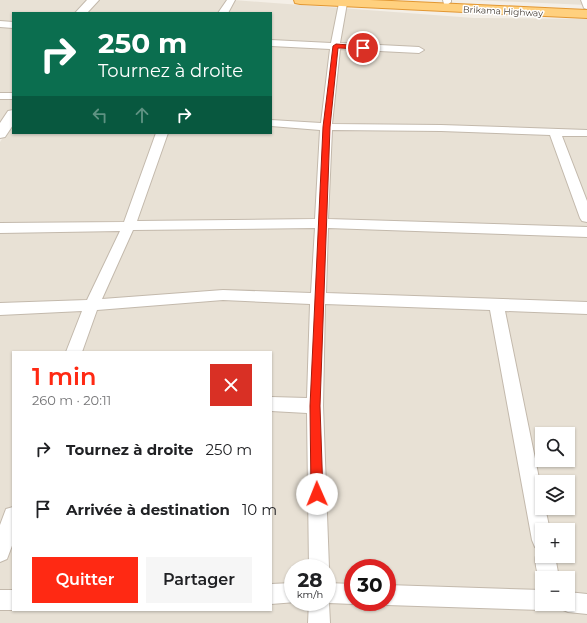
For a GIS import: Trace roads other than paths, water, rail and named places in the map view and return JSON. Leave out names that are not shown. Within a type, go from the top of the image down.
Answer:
[{"type":"highway","name":"Brikama Highway","points":[[300,0],[587,14]]},
{"type":"highway","name":"Brikama Highway","points":[[404,0],[587,7]]},
{"type":"street","points":[[82,12],[94,0]]},
{"type":"street","points":[[224,12],[231,0]]},
{"type":"street","points":[[585,0],[587,7]]},
{"type":"street","points":[[319,559],[315,406],[318,298],[326,127],[343,3]]},
{"type":"street","points":[[0,24],[12,24]]},
{"type":"street","points":[[272,43],[419,50]]},
{"type":"street","points":[[0,96],[12,96]]},
{"type":"street","points":[[0,134],[12,116]]},
{"type":"street","points":[[272,123],[326,127],[441,128],[587,133]]},
{"type":"street","points":[[555,133],[587,218]]},
{"type":"street","points":[[74,351],[92,304],[129,225],[162,134]]},
{"type":"street","points":[[0,228],[322,223],[587,232]]},
{"type":"street","points":[[0,309],[223,295],[496,306],[587,308]]},
{"type":"street","points":[[496,306],[539,523]]},
{"type":"street","points":[[272,404],[315,406]]},
{"type":"street","points":[[0,552],[12,519]]},
{"type":"street","points":[[272,594],[284,593]]},
{"type":"street","points":[[396,595],[535,600]]},
{"type":"street","points":[[0,600],[12,600]]},
{"type":"street","points":[[575,603],[587,604]]},
{"type":"street","points":[[319,611],[319,623]]}]
